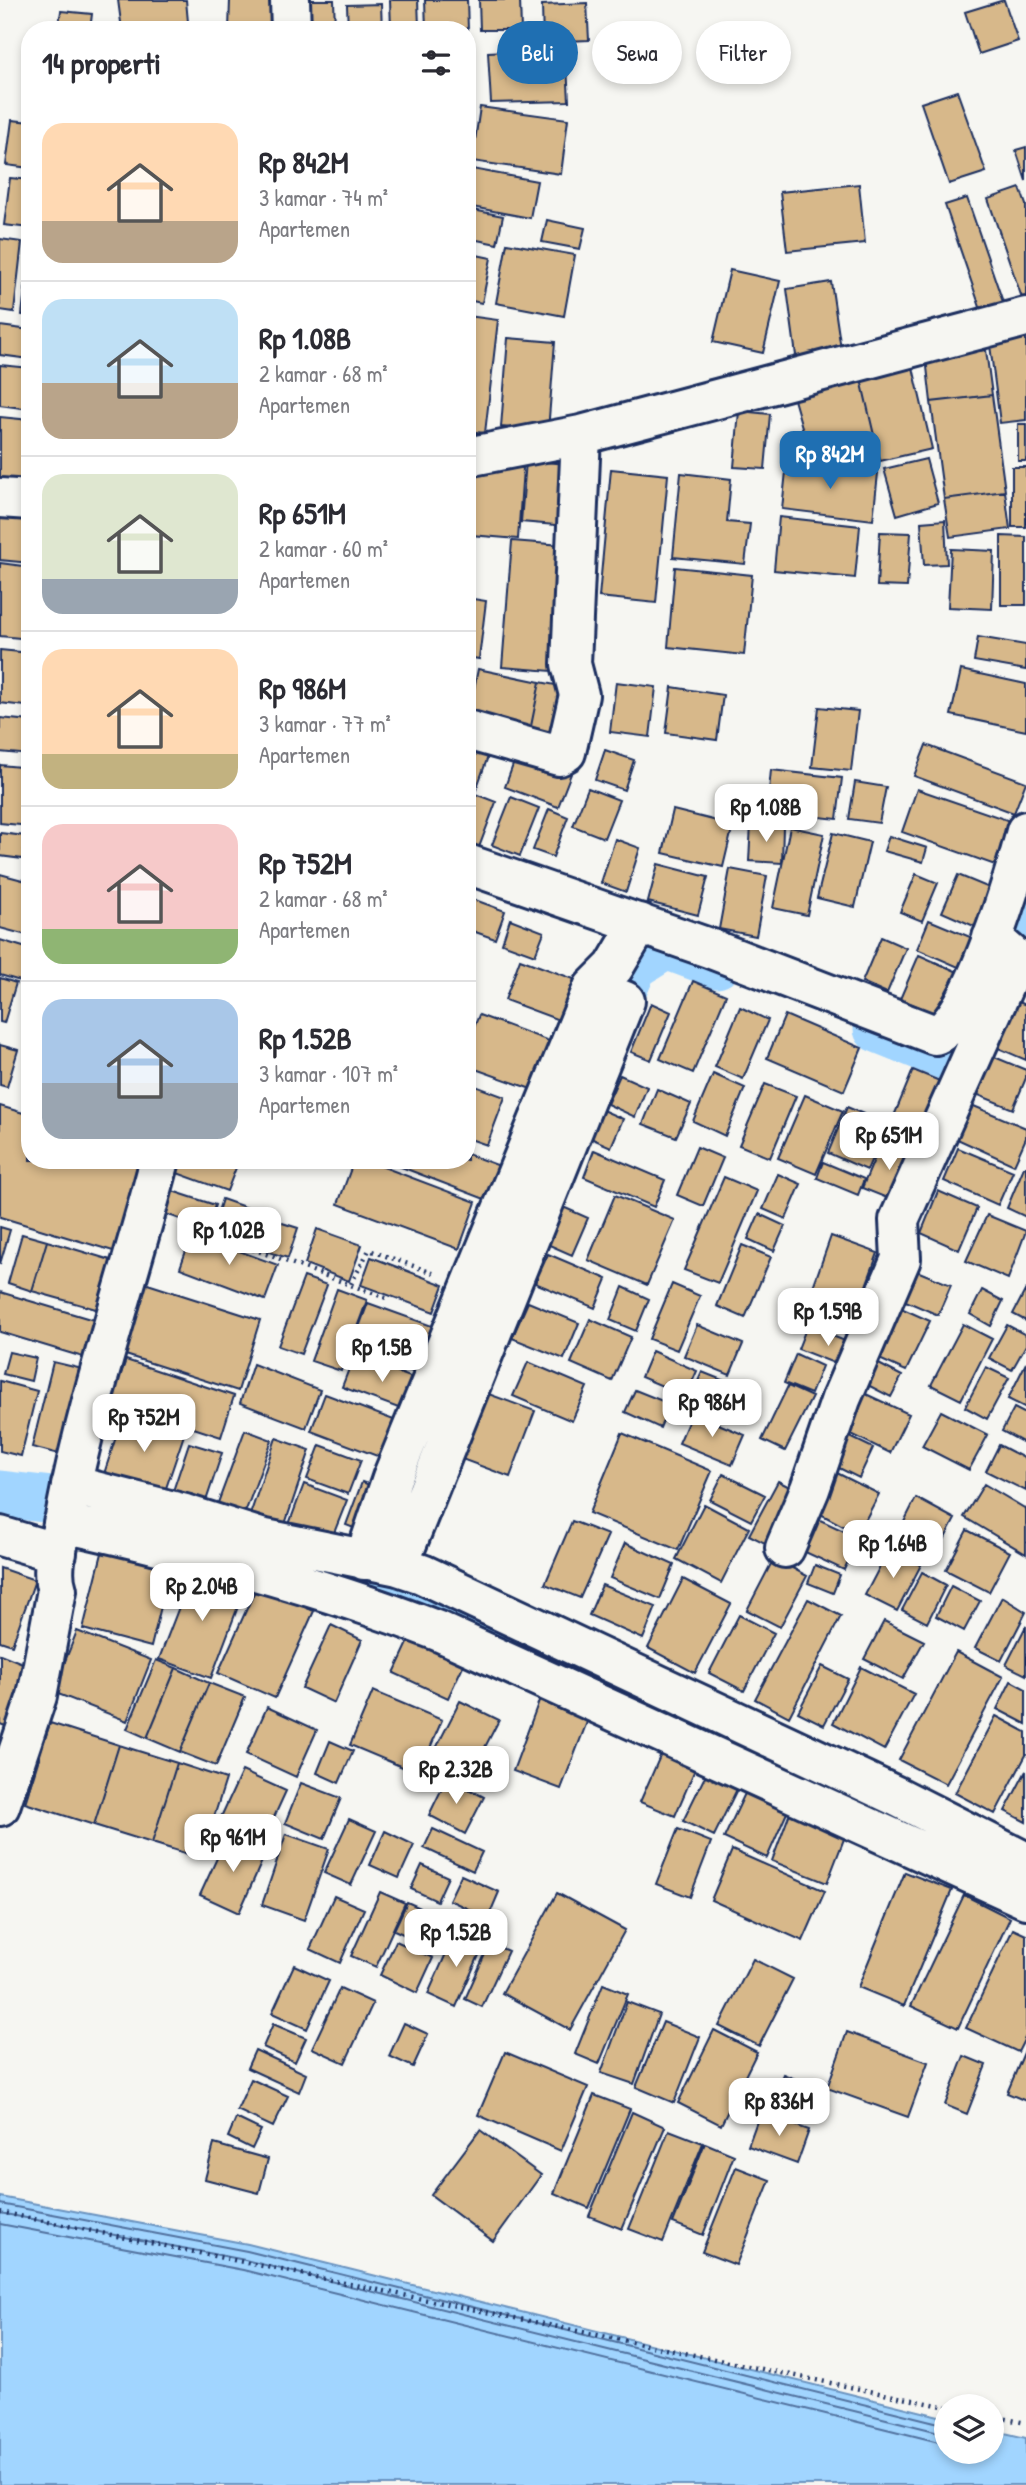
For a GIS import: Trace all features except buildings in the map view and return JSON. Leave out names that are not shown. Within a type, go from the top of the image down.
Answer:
[{"type":"street","points":[[290,0],[291,21]]},
{"type":"street","points":[[476,455],[582,435],[1026,317]]},
{"type":"street","points":[[476,733],[559,756],[566,752],[579,695],[571,664],[582,435]]},
{"type":"street","points":[[0,498],[21,499]]},
{"type":"street","points":[[476,867],[640,923],[935,1035],[950,1028],[1000,945],[1026,831]]},
{"type":"street","points":[[377,1562],[392,1478],[593,988],[614,967],[640,923]]},
{"type":"street","points":[[785,1548],[810,1489],[841,1399],[901,1259],[899,1220],[1014,963],[1000,945]]},
{"type":"street","points":[[0,1806],[37,1696],[57,1590],[52,1576],[65,1514],[102,1360],[158,1169]]},
{"type":"street","points":[[0,1536],[65,1514],[178,1530],[261,1538],[377,1562],[460,1590],[898,1797],[1026,1862]]},
{"type":"street","points":[[178,1530],[438,1631],[634,1718],[1026,1899]]},
{"type":"street","points":[[634,1718],[650,1682]]},
{"type":"street","points":[[880,1832],[898,1797]]},
{"type":"path","points":[[147,1210],[289,1265],[386,1298]]},
{"type":"path","points":[[351,1284],[369,1250],[437,1275]]},
{"type":"path","points":[[0,2211],[934,2404]]},
{"type":"path","points":[[1004,2418],[1026,2423]]},
{"type":"water","points":[[0,2197],[248,2244],[934,2415],[934,2464],[1004,2464],[1004,2433],[1026,2438],[1026,2485],[0,2485]]},
{"type":"waterway","points":[[877,1029],[956,1061],[1026,919]]},
{"type":"waterway","points":[[611,1018],[634,966],[666,946],[717,965]]},
{"type":"waterway","points":[[0,1494],[70,1502],[113,1512]]},
{"type":"waterway","points":[[325,1566],[374,1578],[605,1680]]}]
